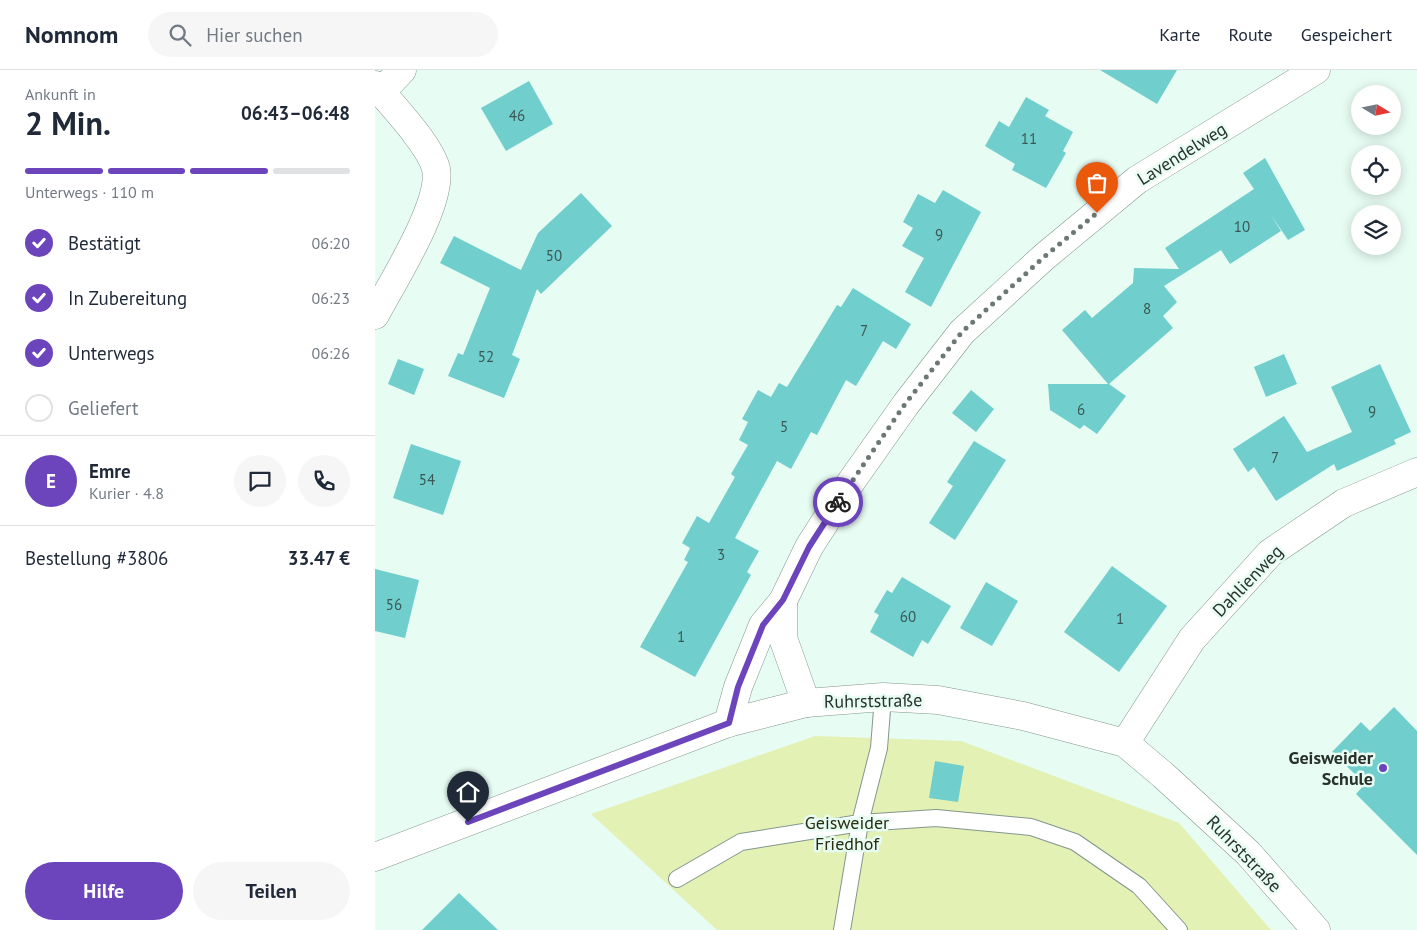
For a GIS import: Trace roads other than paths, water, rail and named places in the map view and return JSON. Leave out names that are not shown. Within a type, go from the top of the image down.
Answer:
[{"type":"street","points":[[375,316],[429,211],[437,186],[436,168],[429,152],[378,88],[403,70]]},
{"type":"street","name":"Lavendelweg","points":[[729,723],[738,687],[763,625],[783,600],[809,547],[846,489],[905,404],[962,332],[1044,257],[1137,180],[1316,70]]},
{"type":"street","name":"Dahlienweg","points":[[1125,743],[1192,639],[1271,553],[1344,503],[1417,472]]},
{"type":"street","name":"Lavendelweg","points":[[783,600],[783,638],[806,703]]},
{"type":"street","name":"Ruhrststraße","points":[[375,857],[729,723],[806,703],[883,697],[938,700],[1023,716],[1125,743],[1248,853],[1316,930]]},
{"type":"lane","points":[[842,930],[860,823],[879,748],[883,697]]},
{"type":"lane","points":[[677,879],[741,842],[860,823],[936,818],[1031,827],[1075,842],[1139,886],[1177,929]]},
{"type":"place","name":"Geisweider Schule","points":[[1383,768]]},
{"type":"park label","name":"Geisweider Friedhof","points":[[847,833]]}]
